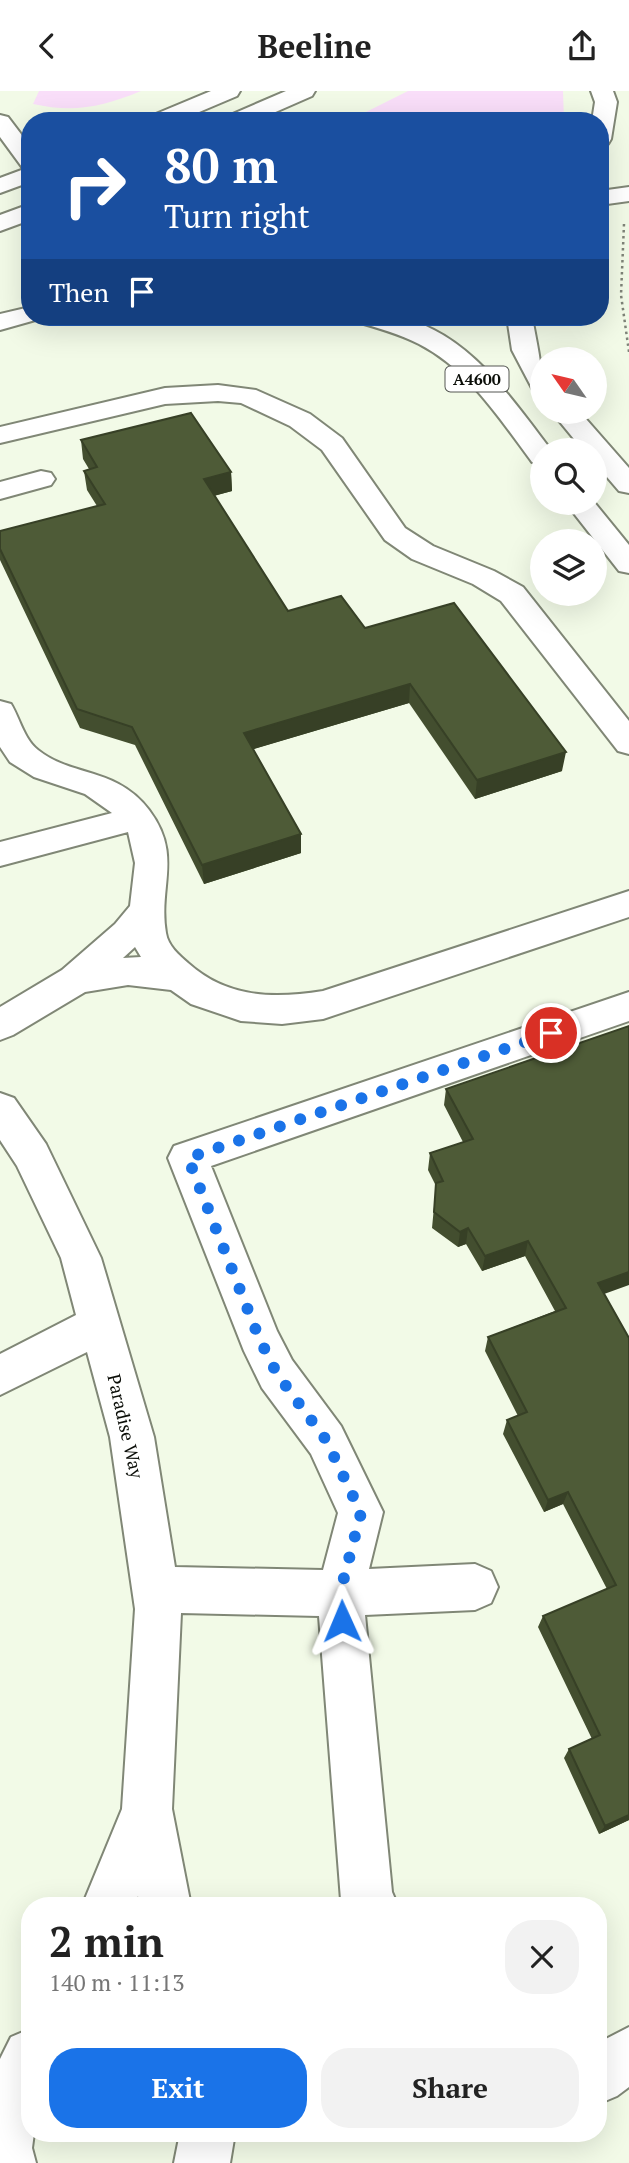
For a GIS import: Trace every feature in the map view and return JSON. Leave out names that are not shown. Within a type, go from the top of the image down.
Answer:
[{"type":"main road","points":[[180,112],[229,91]]},
{"type":"main road","points":[[256,112],[304,91]]},
{"type":"main road","points":[[603,94],[629,117]]},
{"type":"main road","points":[[602,112],[603,94]]},
{"type":"main road","points":[[0,122],[21,150]]},
{"type":"main road","points":[[0,186],[21,178]]},
{"type":"main road","points":[[609,197],[629,194]]},
{"type":"main road","points":[[0,224],[21,215]]},
{"type":"main road","points":[[0,322],[21,316]]},
{"type":"main road","name":"A4600","points":[[390,326],[436,343],[459,359],[511,415],[530,440]]},
{"type":"main road","name":"A4600","points":[[521,326],[525,350],[530,360]]},
{"type":"main road","points":[[0,435],[174,395],[218,393],[247,396],[274,406],[309,425],[332,444],[395,534],[405,543],[437,560],[496,582],[512,594],[629,743]]},
{"type":"main road","points":[[575,424],[629,485]]},
{"type":"main road","points":[[0,491],[41,479]]},
{"type":"main road","points":[[589,515],[629,564]]},
{"type":"main road","points":[[0,712],[16,747],[26,759],[56,773],[83,781],[111,796],[137,818],[152,851],[153,878],[146,911],[148,936],[157,955],[180,979],[207,997],[237,1008],[298,1010],[323,1005],[629,904]]},
{"type":"main road","points":[[0,854],[137,818]]},
{"type":"main road","points":[[0,1025],[75,980],[127,933],[146,911]]},
{"type":"main road","points":[[75,980],[133,969],[158,971],[180,979]]},
{"type":"main road","points":[[368,1897],[340,1593],[361,1513],[326,1440],[277,1374],[265,1350],[188,1158],[629,1006]]},
{"type":"main road","name":"Paradise Way","points":[[0,1109],[32,1156],[81,1258],[132,1437],[158,1609],[147,1809]]},
{"type":"main road","points":[[0,1375],[100,1324]]},
{"type":"main road","points":[[155,1590],[340,1593],[475,1587]]},
{"type":"main road","points":[[112,1897],[147,1809]]},
{"type":"main road","points":[[147,1809],[163,1897]]},
{"type":"main road","points":[[607,2070],[629,2054]]},
{"type":"main road","points":[[8,2163],[4,2148],[14,2083]]},
{"type":"path","points":[[625,218],[621,237],[621,295],[629,352]]},
{"type":"shaded area","points":[[39,91],[141,91],[100,105],[62,108],[33,104]]},
{"type":"shaded area","points":[[408,91],[563,91],[564,112],[366,112]]},
{"type":"building","points":[[191,413],[231,472],[204,479],[288,611],[341,596],[365,628],[454,603],[566,752],[477,780],[410,684],[244,733],[301,834],[202,865],[132,727],[77,709],[0,549],[0,531],[105,504],[84,471],[97,467],[81,440]]},
{"type":"building","points":[[629,1026],[629,1272],[598,1283],[629,1338],[629,1815],[605,1826],[569,1749],[600,1735],[543,1616],[616,1585],[568,1492],[548,1500],[507,1420],[527,1412],[488,1337],[566,1308],[528,1241],[485,1256],[468,1228],[460,1232],[434,1212],[436,1183],[443,1181],[430,1153],[473,1139],[446,1089]]},
{"type":"route","points":[[342,1621],[340,1593],[361,1513],[326,1440],[277,1374],[259,1338],[188,1158],[551,1033]]}]
